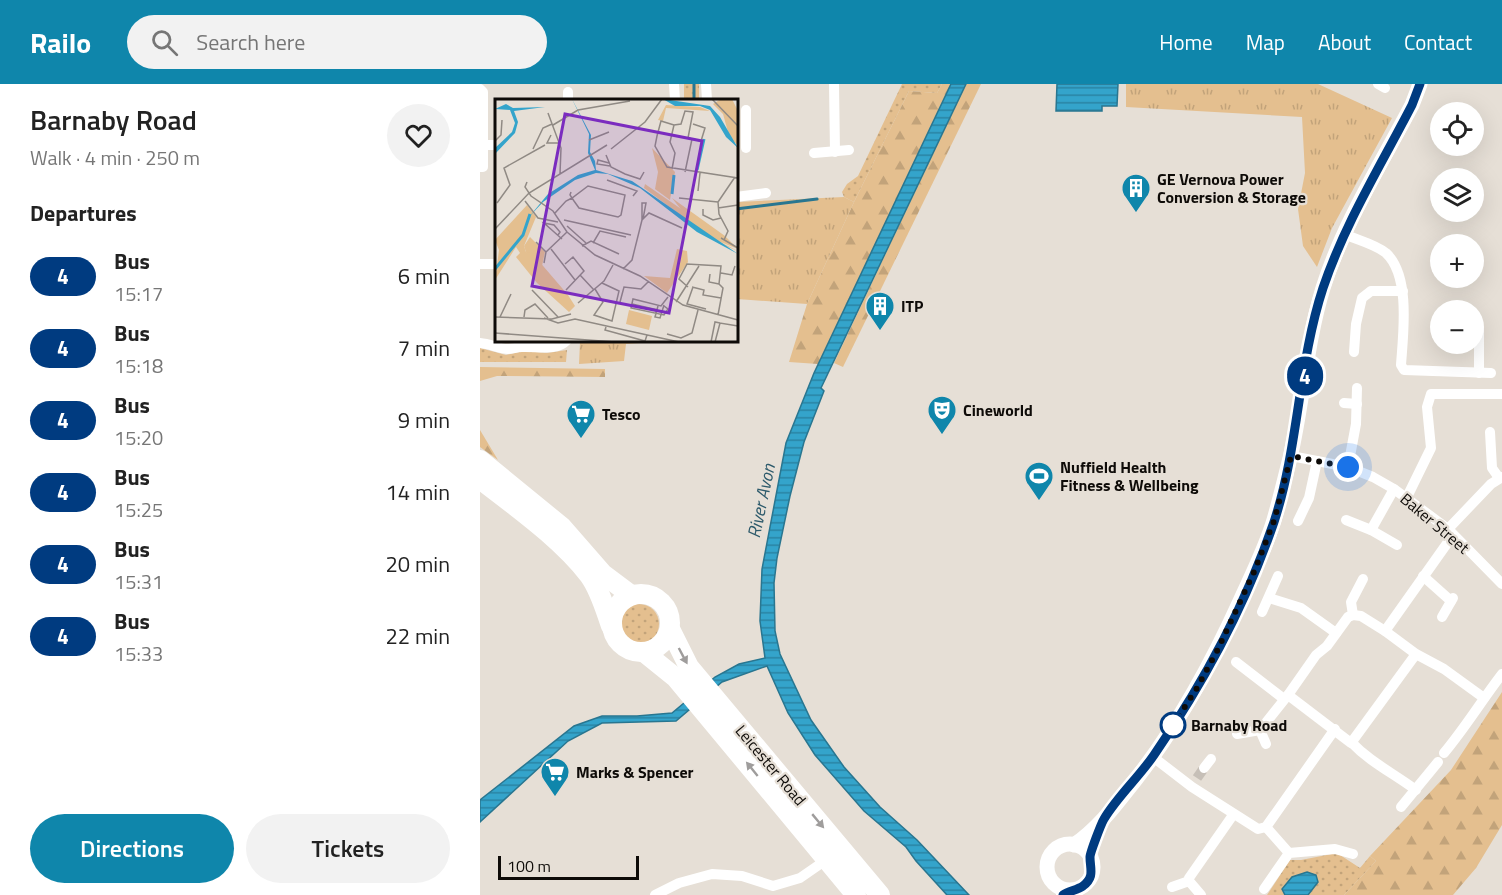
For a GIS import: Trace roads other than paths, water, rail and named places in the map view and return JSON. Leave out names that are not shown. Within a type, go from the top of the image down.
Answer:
[{"type":"highway","points":[[480,460],[562,527],[603,574],[631,595]]},
{"type":"highway","points":[[480,479],[546,531],[589,576],[601,598],[614,636],[627,649],[645,652],[656,649],[664,641],[670,629],[669,613],[660,601],[647,594],[631,595],[617,605],[611,626]]},
{"type":"highway","name":"Leicester Road","points":[[670,629],[701,694],[826,860],[856,895]]},
{"type":"highway","name":"Leicester Road","points":[[645,652],[676,678],[701,694],[880,895]]},
{"type":"street","points":[[674,84],[675,99]]},
{"type":"street","points":[[706,84],[707,99]]},
{"type":"street","points":[[834,84],[835,152]]},
{"type":"street","points":[[1074,845],[1104,820],[1153,757],[1197,688],[1254,572],[1274,521],[1291,456],[1308,351],[1323,289],[1344,234],[1412,105],[1420,84]]},
{"type":"street","points":[[480,89],[483,92],[482,167]]},
{"type":"street","points":[[746,110],[741,128],[746,148]]},
{"type":"street","points":[[483,145],[495,145]]},
{"type":"street","points":[[814,153],[849,150]]},
{"type":"street","points":[[738,197],[766,193]]},
{"type":"street","points":[[1344,234],[1377,247],[1396,267],[1403,291],[1401,365],[1404,370],[1485,373],[1482,354]]},
{"type":"street","points":[[1354,352],[1356,324],[1362,298],[1371,291],[1403,291]]},
{"type":"street","points":[[480,344],[492,344],[507,349],[556,347],[562,346],[565,342]]},
{"type":"street","points":[[1348,467],[1356,424],[1357,388]]},
{"type":"street","points":[[1407,497],[1431,448],[1427,407],[1431,394],[1502,394]]},
{"type":"street","points":[[1344,403],[1356,404]]},
{"type":"street","points":[[1385,631],[1450,532],[1500,478],[1492,468],[1490,432]]},
{"type":"street","name":"Baker Street","points":[[1291,456],[1348,467],[1394,489],[1450,532],[1502,584]]},
{"type":"street","points":[[1298,521],[1309,498],[1317,461]]},
{"type":"street","points":[[1371,530],[1394,489]]},
{"type":"street","points":[[1346,519],[1397,545]]},
{"type":"street","points":[[1262,612],[1278,576]]},
{"type":"street","points":[[1423,576],[1452,600],[1442,617]]},
{"type":"street","points":[[1353,615],[1351,602],[1363,579]]},
{"type":"street","points":[[1269,598],[1301,608],[1336,633]]},
{"type":"street","points":[[1237,734],[1260,730],[1316,655],[1327,646],[1347,617],[1353,615],[1361,616],[1385,631],[1484,698]]},
{"type":"street","points":[[1351,742],[1416,654]]},
{"type":"street","points":[[1236,662],[1335,729],[1366,758],[1416,789]]},
{"type":"street","points":[[1401,807],[1471,719],[1502,674]]},
{"type":"street","points":[[1153,757],[1194,783],[1233,815],[1258,829],[1266,827],[1335,729]]},
{"type":"street","points":[[1260,730],[1266,744]]},
{"type":"street","points":[[1173,886],[1189,881],[1233,815]]},
{"type":"street","points":[[1089,856],[1104,820]]},
{"type":"street","points":[[1266,827],[1288,853]]},
{"type":"street","points":[[1046,895],[1049,878],[1047,864],[1050,857],[1060,847],[1074,845],[1081,847],[1089,856],[1092,869],[1088,881],[1078,889],[1067,893],[1049,878]]},
{"type":"street","points":[[1288,853],[1335,849],[1353,854]]},
{"type":"street","points":[[1264,889],[1288,853]]},
{"type":"street","points":[[655,895],[680,883],[711,874],[742,876],[773,886],[800,878],[826,860]]},
{"type":"street","points":[[1189,881],[1201,895]]},
{"type":"water","points":[[951,84],[966,84],[821,388],[824,391],[804,442],[777,558],[774,583],[775,631],[780,654],[811,720],[844,767],[880,807],[917,840],[969,895],[947,895],[906,847],[864,811],[815,755],[788,713],[767,666],[722,682],[676,721],[602,723],[568,741],[480,822],[480,800],[574,726],[602,716],[672,713],[715,677],[739,664],[765,658],[760,621],[762,569],[786,443],[814,373]]},
{"type":"water","points":[[1057,84],[1118,84],[1117,106],[1102,106],[1102,111],[1056,111]]},
{"type":"water","points":[[1307,872],[1316,875],[1318,882],[1308,895],[1285,895],[1282,889],[1292,877]]},
{"type":"waterway","points":[[694,84],[694,99]]},
{"type":"waterway","points":[[738,209],[817,199]]},
{"type":"tunnel","points":[[1197,778],[1204,768]]},
{"type":"place","name":"GE Vernova Power Conversion & Storage","points":[[1136,214]]},
{"type":"place","name":"ITP","points":[[880,332]]},
{"type":"place","name":"Cineworld","points":[[942,436]]},
{"type":"place","name":"Tesco","points":[[581,440]]},
{"type":"place","name":"Nuffield Health Fitness & Wellbeing","points":[[1039,502]]},
{"type":"place","name":"Barnaby Road","points":[[1173,725]]},
{"type":"place","name":"Marks & Spencer","points":[[555,798]]},
{"type":"water label","name":"River Avon","points":[[761,501]]}]
